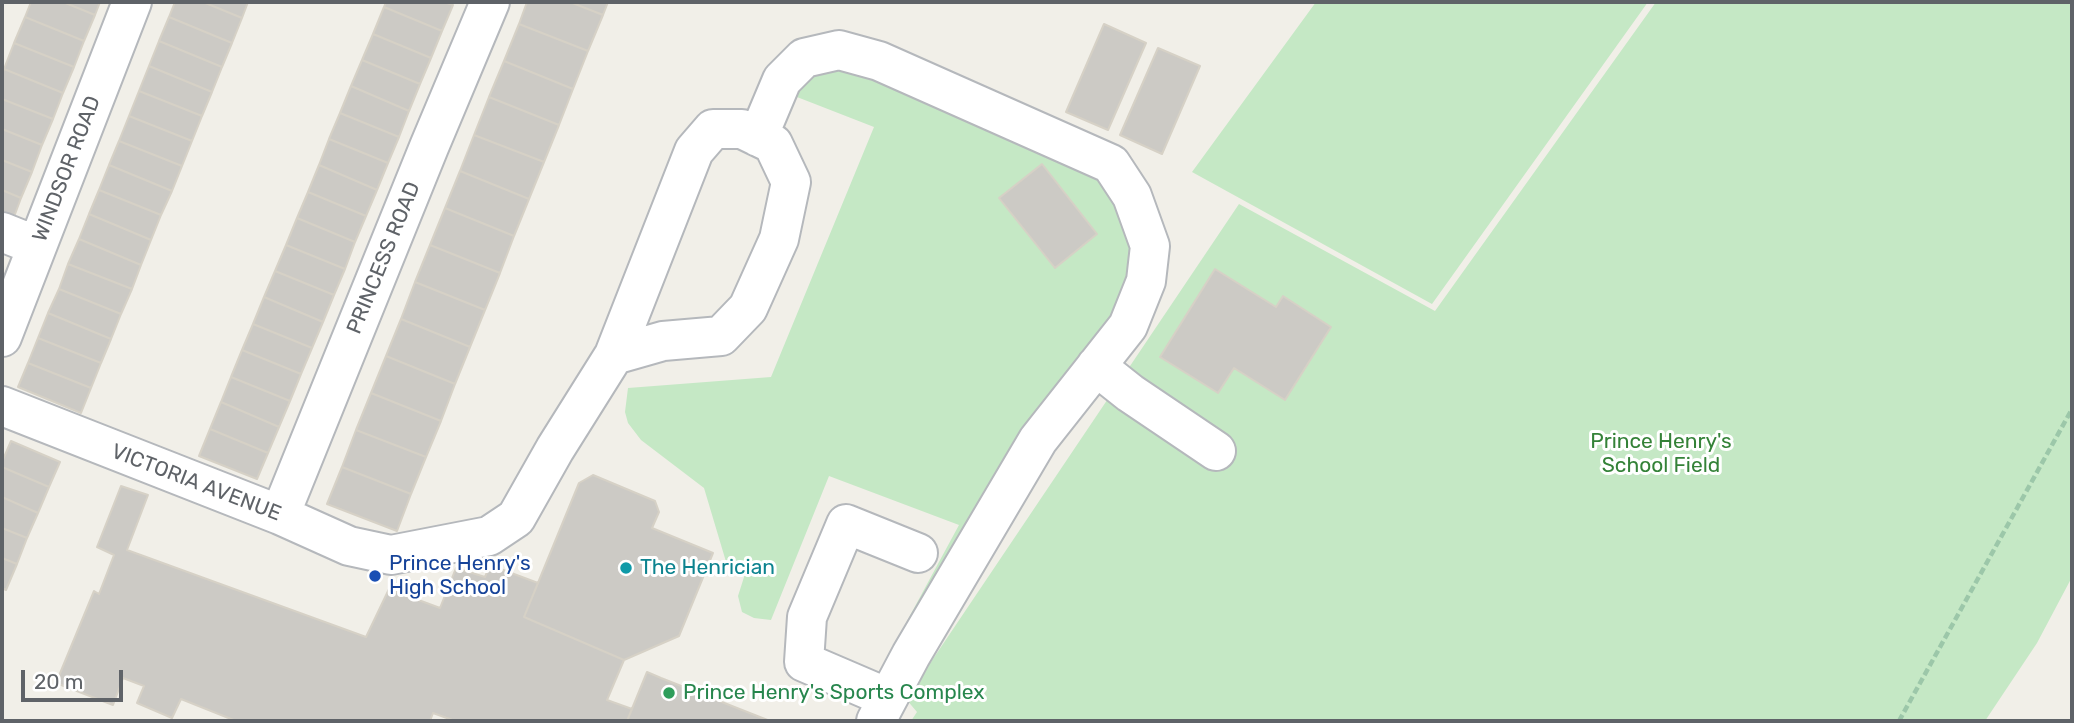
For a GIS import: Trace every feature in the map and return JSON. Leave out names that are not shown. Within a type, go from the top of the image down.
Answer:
[{"type":"street","name":"WINDSOR ROAD","points":[[2,337],[132,2]]},
{"type":"street","name":"PRINCESS ROAD","points":[[280,515],[490,2]]},
{"type":"street","points":[[758,137],[782,80],[804,58],[839,50],[879,61],[1111,164],[1132,196],[1150,246],[1146,281],[1128,326],[1038,440],[911,655],[882,710],[804,662],[807,617],[846,524],[918,553]]},
{"type":"street","points":[[713,129],[742,129],[773,144],[791,182],[779,239],[748,308],[721,336],[663,341],[614,355],[694,151],[713,129]]},
{"type":"street","points":[[2,232],[37,246]]},
{"type":"street","name":"VICTORIA AVENUE","points":[[2,406],[159,470],[280,515],[349,546],[391,555],[489,536],[516,518],[555,449],[614,355]]},
{"type":"street","points":[[1096,366],[1130,393],[1216,451]]},
{"type":"path","points":[[1899,721],[2072,409]]},
{"type":"green space","points":[[1316,2],[1648,2],[1432,304],[1192,172]]},
{"type":"green space","name":"Prince Henry's School Field","points":[[1656,2],[2072,2],[2072,577],[2037,643],[1985,721],[911,721],[917,712],[906,699],[1239,204],[1435,311]]},
{"type":"green space","points":[[839,50],[1111,164],[1146,281],[902,671],[880,671],[959,525],[829,476],[771,620],[754,618],[742,612],[738,596],[745,574],[727,565],[704,488],[641,440],[628,423],[625,412],[628,388],[771,377],[874,127],[779,90]]},
{"type":"building","points":[[31,2],[63,2],[95,15],[84,41],[25,17]]},
{"type":"building","points":[[63,2],[100,2],[95,15]]},
{"type":"building","points":[[175,2],[203,2],[242,18],[232,43],[169,17]]},
{"type":"building","points":[[203,2],[248,2],[242,18]]},
{"type":"building","points":[[386,2],[444,2],[453,5],[442,31],[384,7]]},
{"type":"building","points":[[527,2],[570,2],[603,15],[588,51],[519,24]]},
{"type":"building","points":[[570,2],[608,2],[603,15]]},
{"type":"building","points":[[384,7],[442,31],[431,58],[373,34]]},
{"type":"building","points":[[25,17],[84,41],[74,67],[14,43]]},
{"type":"building","points":[[169,17],[232,43],[222,67],[159,41]]},
{"type":"building","points":[[519,24],[588,51],[573,89],[504,61]]},
{"type":"building","points":[[1104,24],[1146,43],[1108,130],[1066,112]]},
{"type":"building","points":[[373,34],[431,58],[420,84],[362,60]]},
{"type":"building","points":[[159,41],[222,67],[212,92],[149,66]]},
{"type":"building","points":[[14,43],[74,67],[63,93],[4,69]]},
{"type":"building","points":[[1158,48],[1200,66],[1162,154],[1120,135]]},
{"type":"building","points":[[362,60],[420,84],[409,111],[351,86]]},
{"type":"building","points":[[504,61],[573,89],[559,125],[489,97]]},
{"type":"building","points":[[149,66],[212,92],[202,116],[139,91]]},
{"type":"building","points":[[4,69],[63,93],[53,119],[2,99]]},
{"type":"building","points":[[351,86],[409,111],[399,137],[340,113]]},
{"type":"building","points":[[139,91],[202,116],[192,141],[129,116]]},
{"type":"building","points":[[489,97],[559,125],[544,162],[474,135]]},
{"type":"building","points":[[2,99],[53,119],[42,145],[2,129]]},
{"type":"building","points":[[340,113],[399,137],[388,163],[329,139]]},
{"type":"building","points":[[129,116],[192,141],[182,166],[119,141]]},
{"type":"building","points":[[2,129],[42,145],[32,172],[2,160]]},
{"type":"building","points":[[474,135],[544,162],[529,199],[460,171]]},
{"type":"building","points":[[329,139],[388,163],[377,190],[319,165]]},
{"type":"building","points":[[119,141],[182,166],[172,191],[109,165]]},
{"type":"building","points":[[2,160],[32,172],[21,198],[2,190]]},
{"type":"building","points":[[1042,164],[1097,234],[1055,268],[999,198]]},
{"type":"building","points":[[109,165],[172,191],[161,215],[99,190]]},
{"type":"building","points":[[319,165],[377,190],[366,216],[308,192]]},
{"type":"building","points":[[460,171],[529,199],[514,236],[445,208]]},
{"type":"building","points":[[2,190],[21,198],[11,225],[2,221]]},
{"type":"building","points":[[99,190],[161,215],[151,240],[89,214]]},
{"type":"building","points":[[308,192],[366,216],[355,242],[297,218]]},
{"type":"building","points":[[445,208],[514,236],[500,273],[430,245]]},
{"type":"building","points":[[89,214],[151,240],[141,265],[79,239]]},
{"type":"building","points":[[297,218],[355,242],[345,269],[286,245]]},
{"type":"building","points":[[79,239],[141,265],[132,289],[68,264]]},
{"type":"building","points":[[286,245],[345,269],[334,295],[275,271]]},
{"type":"building","points":[[430,245],[500,273],[485,310],[415,282]]},
{"type":"building","points":[[68,264],[132,289],[121,314],[59,289]]},
{"type":"building","points":[[1215,269],[1276,307],[1283,296],[1331,327],[1285,400],[1234,368],[1218,393],[1160,357]]},
{"type":"building","points":[[275,271],[334,295],[323,322],[264,297]]},
{"type":"building","points":[[415,282],[485,310],[470,347],[401,319]]},
{"type":"building","points":[[59,289],[121,314],[111,339],[48,313]]},
{"type":"building","points":[[264,297],[323,322],[312,348],[253,324]]},
{"type":"building","points":[[48,313],[111,339],[101,363],[38,338]]},
{"type":"building","points":[[401,319],[470,347],[455,384],[386,356]]},
{"type":"building","points":[[253,324],[312,348],[301,374],[242,350]]},
{"type":"building","points":[[38,338],[101,363],[91,388],[28,363]]},
{"type":"building","points":[[242,350],[301,374],[290,401],[231,377]]},
{"type":"building","points":[[386,356],[455,384],[441,421],[371,393]]},
{"type":"building","points":[[28,363],[91,388],[81,413],[18,387]]},
{"type":"building","points":[[231,377],[290,401],[279,427],[221,402]]},
{"type":"building","points":[[371,393],[441,421],[426,457],[356,430]]},
{"type":"building","points":[[221,402],[279,427],[268,453],[210,429]]},
{"type":"building","points":[[210,429],[268,453],[257,479],[199,456]]},
{"type":"building","points":[[356,430],[426,457],[411,494],[342,467]]},
{"type":"building","points":[[11,441],[60,462],[49,487],[2,467]]},
{"type":"building","points":[[2,467],[49,487],[38,513],[2,497]]},
{"type":"building","points":[[342,467],[411,494],[397,531],[327,504]]},
{"type":"building","name":"The Henrician","points":[[593,475],[655,501],[659,512],[652,528],[713,553],[679,636],[624,660],[524,617],[579,483]]},
{"type":"building","points":[[121,486],[148,495],[127,550],[366,637],[389,589],[440,608],[456,568],[485,577],[490,565],[538,583],[524,617],[624,660],[607,700],[632,709],[627,721],[455,721],[433,713],[430,721],[236,721],[181,699],[172,718],[137,703],[144,686],[123,678],[113,705],[56,683],[94,591],[99,594],[114,555],[97,547]]},
{"type":"building","points":[[2,497],[38,513],[27,538],[2,528]]},
{"type":"building","points":[[2,528],[27,538],[17,564],[2,558]]},
{"type":"building","points":[[2,558],[17,564],[6,590],[2,588]]},
{"type":"building","name":"Prince Henry's Sports Complex","points":[[647,672],[661,678],[770,721],[627,721]]},
{"type":"place","name":"The Henrician","points":[[626,568]]},
{"type":"place","name":"Prince Henry's High School","points":[[375,576]]},
{"type":"place","name":"Prince Henry's Sports Complex","points":[[669,693]]}]
